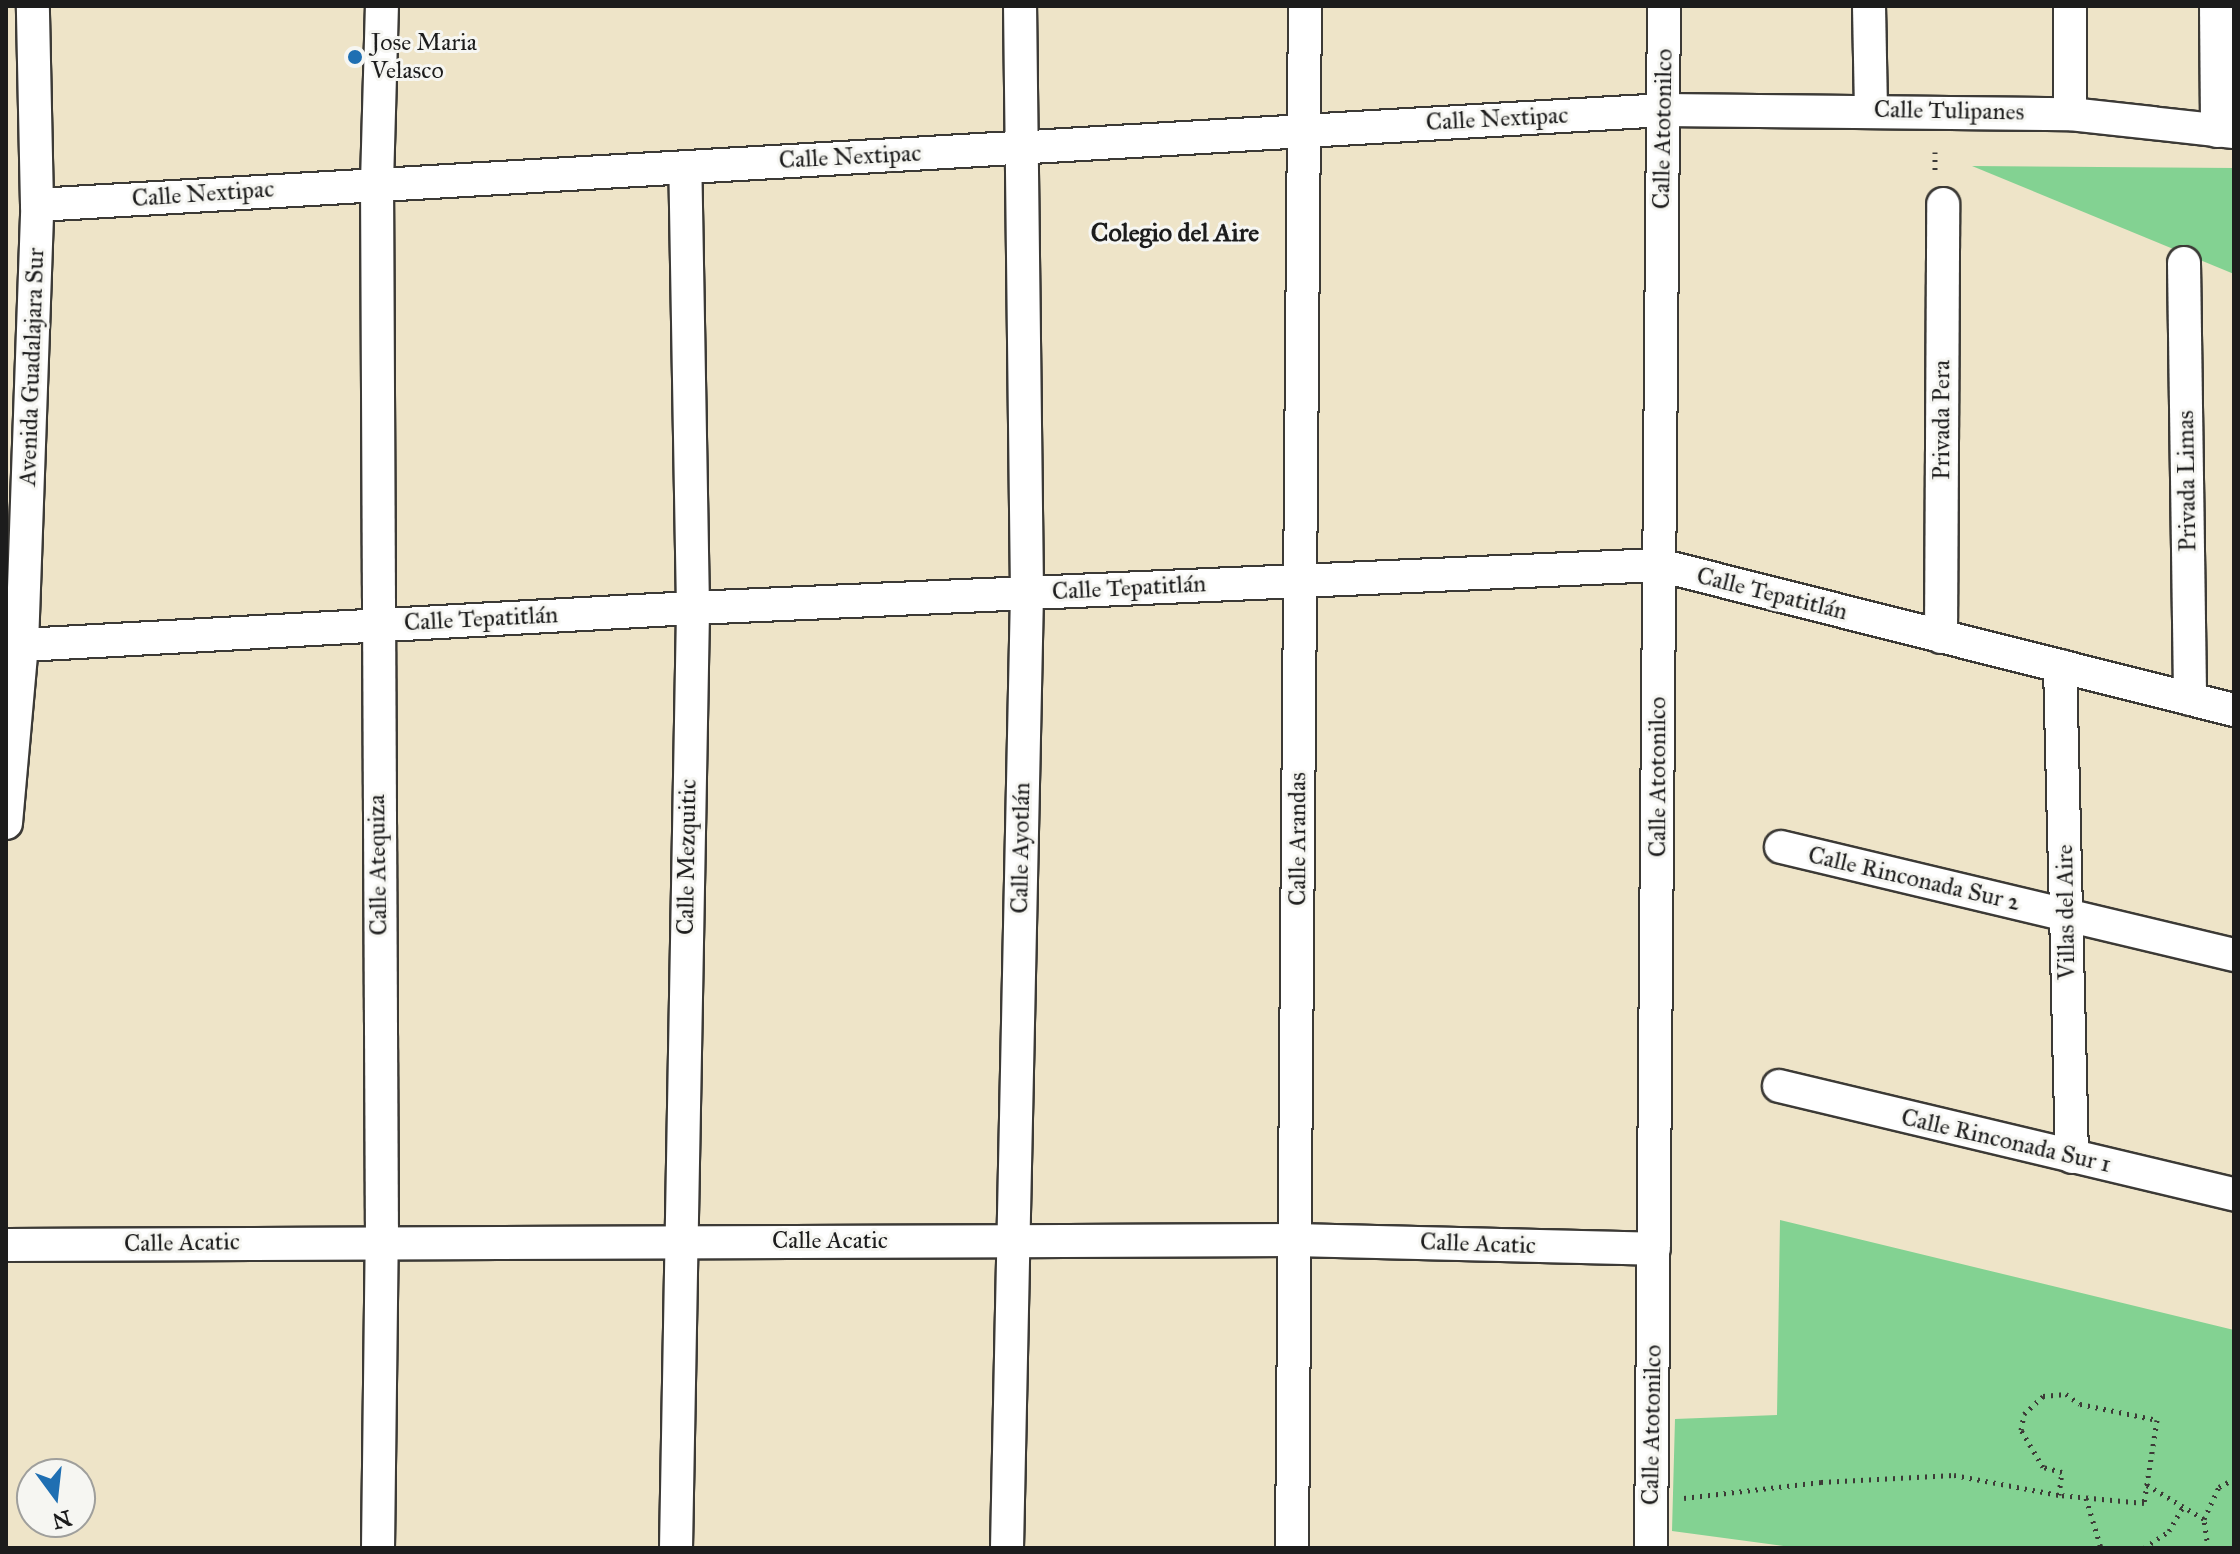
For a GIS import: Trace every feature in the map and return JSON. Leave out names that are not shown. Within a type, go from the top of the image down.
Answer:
[{"type":"street","name":"Avenida Guadalajara Sur","points":[[6,823],[37,205],[33,6]]},
{"type":"street","name":"Calle Atequiza","points":[[378,1548],[382,1241],[376,625],[377,183],[382,6]]},
{"type":"street","name":"Calle Ayotlán","points":[[1007,1548],[1027,593],[1020,6]]},
{"type":"street","name":"Calle Arandas","points":[[1292,1548],[1305,6]]},
{"type":"street","name":"Calle Atotonilco","points":[[1651,1548],[1664,6]]},
{"type":"street","points":[[1869,6],[1871,109]]},
{"type":"street","points":[[2070,6],[2070,114]]},
{"type":"street","points":[[2216,6],[2226,131]]},
{"type":"street","name":"Calle Tulipanes","points":[[1663,110],[1871,109],[2070,114],[2226,131]]},
{"type":"street","name":"Calle Nextipac","points":[[37,205],[1663,110]]},
{"type":"street","name":"Calle Mezquitic","points":[[676,1548],[678,1241],[693,608],[685,167]]},
{"type":"street","name":"Privada Pera","points":[[1941,637],[1943,204]]},
{"type":"street","name":"Privada Limas","points":[[2184,263],[2190,699]]},
{"type":"street","name":"Calle Tepatitlán","points":[[14,645],[693,608],[1659,565],[2234,710]]},
{"type":"street","name":"Villas del Aire","points":[[2060,666],[2072,1157]]},
{"type":"street","name":"Calle Rinconada Sur 2","points":[[1781,847],[2234,955]]},
{"type":"street","name":"Calle Rinconada Sur 1","points":[[1779,1086],[2234,1194]]},
{"type":"street","name":"Calle Acatic","points":[[6,1245],[382,1241],[1294,1240],[1654,1249]]},
{"type":"path","points":[[1651,1498],[1707,1498],[1821,1482],[1954,1475],[2059,1495],[2144,1503],[2157,1420],[2080,1404],[2066,1394],[2043,1396],[2024,1414],[2021,1430],[2030,1453],[2043,1467],[2062,1472],[2059,1495]]},
{"type":"path","points":[[2208,1548],[2204,1519],[2219,1487],[2234,1479]]},
{"type":"path","points":[[2147,1485],[2204,1519]]},
{"type":"path","points":[[2086,1498],[2101,1548]]},
{"type":"path","points":[[2144,1548],[2169,1531],[2183,1507]]},
{"type":"green space","points":[[1972,166],[2234,168],[2234,274]]},
{"type":"green space","points":[[1780,1220],[2234,1330],[2234,1548],[1798,1548],[1672,1531],[1675,1419],[1777,1415]]},
{"type":"place","name":"Jose Maria Velasco","points":[[355,57]]},
{"type":"district","name":"Colegio del Aire","points":[[1175,233]]}]
